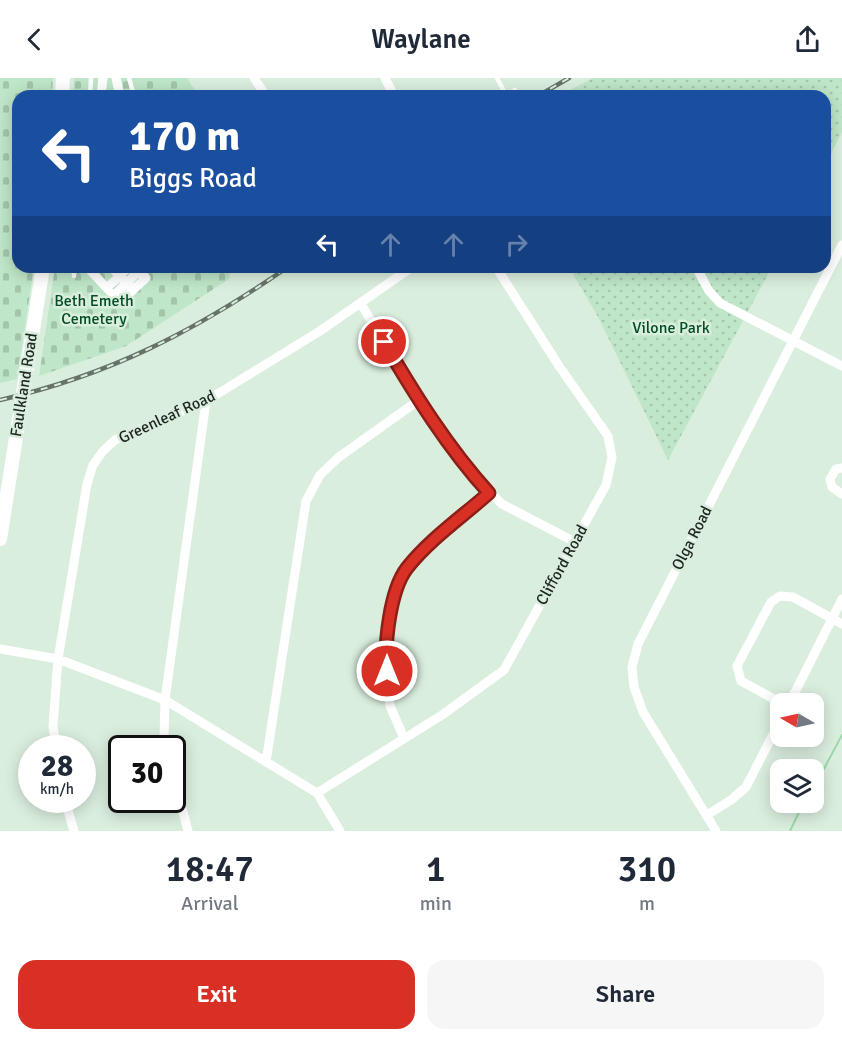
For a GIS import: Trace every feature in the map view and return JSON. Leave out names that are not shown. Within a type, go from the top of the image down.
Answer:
[{"type":"main road","name":"Faulkland Road","points":[[0,539],[42,273]]},
{"type":"street","name":"Olga Road","points":[[831,267],[842,245]]},
{"type":"street","name":"Greenleaf Road","points":[[54,735],[58,659],[87,484],[93,465],[103,451],[115,440],[206,401],[320,331],[404,273]]},
{"type":"street","name":"Clifford Road","points":[[317,793],[442,715],[504,670],[606,485],[612,458],[608,436],[559,366],[500,273]]},
{"type":"street","points":[[699,273],[714,298],[842,366]]},
{"type":"street","name":"Olga Road","points":[[716,831],[643,712],[634,687],[632,667],[638,644],[828,273]]},
{"type":"street","points":[[120,275],[120,302],[100,281],[120,275]]},
{"type":"street","points":[[361,304],[419,400],[475,478],[502,504],[575,542]]},
{"type":"street","points":[[266,762],[306,501],[320,475],[339,457],[419,400]]},
{"type":"street","points":[[164,735],[165,700],[206,401]]},
{"type":"street","points":[[842,468],[836,469],[830,479],[832,487],[842,494]]},
{"type":"street","points":[[404,738],[390,706],[385,653],[392,602],[406,570],[433,541],[489,493]]},
{"type":"street","points":[[770,697],[741,681],[737,666],[771,602],[780,596],[793,597],[842,624]]},
{"type":"street","points":[[795,693],[842,599]]},
{"type":"street","points":[[0,649],[58,659],[165,700],[317,793],[340,831]]},
{"type":"street","points":[[706,815],[731,800],[746,787],[770,740]]},
{"type":"street","points":[[69,813],[74,831]]},
{"type":"street","points":[[183,813],[188,831]]},
{"type":"green space","points":[[0,78],[53,78],[52,90],[12,90],[12,273],[33,273],[17,379],[0,383]]},
{"type":"green space","points":[[74,78],[187,78],[195,90],[73,90]]},
{"type":"green space","points":[[593,78],[842,78],[842,132],[831,153],[831,90],[570,90]]},
{"type":"green space","name":"Beth Emeth Cemetery","points":[[54,273],[230,273],[229,279],[126,346],[39,376]]},
{"type":"green space","name":"Vilone Park","points":[[572,273],[769,273],[668,460],[598,317]]},
{"type":"waterway","points":[[824,769],[842,735]]},
{"type":"waterway","points":[[790,831],[799,813]]},
{"type":"railway","points":[[548,90],[569,78]]},
{"type":"railway","points":[[0,400],[40,390],[115,364],[185,331],[279,273]]},
{"type":"route","points":[[384,342],[419,400],[475,478],[489,493],[433,541],[406,570],[392,602],[385,653],[387,671]]}]
